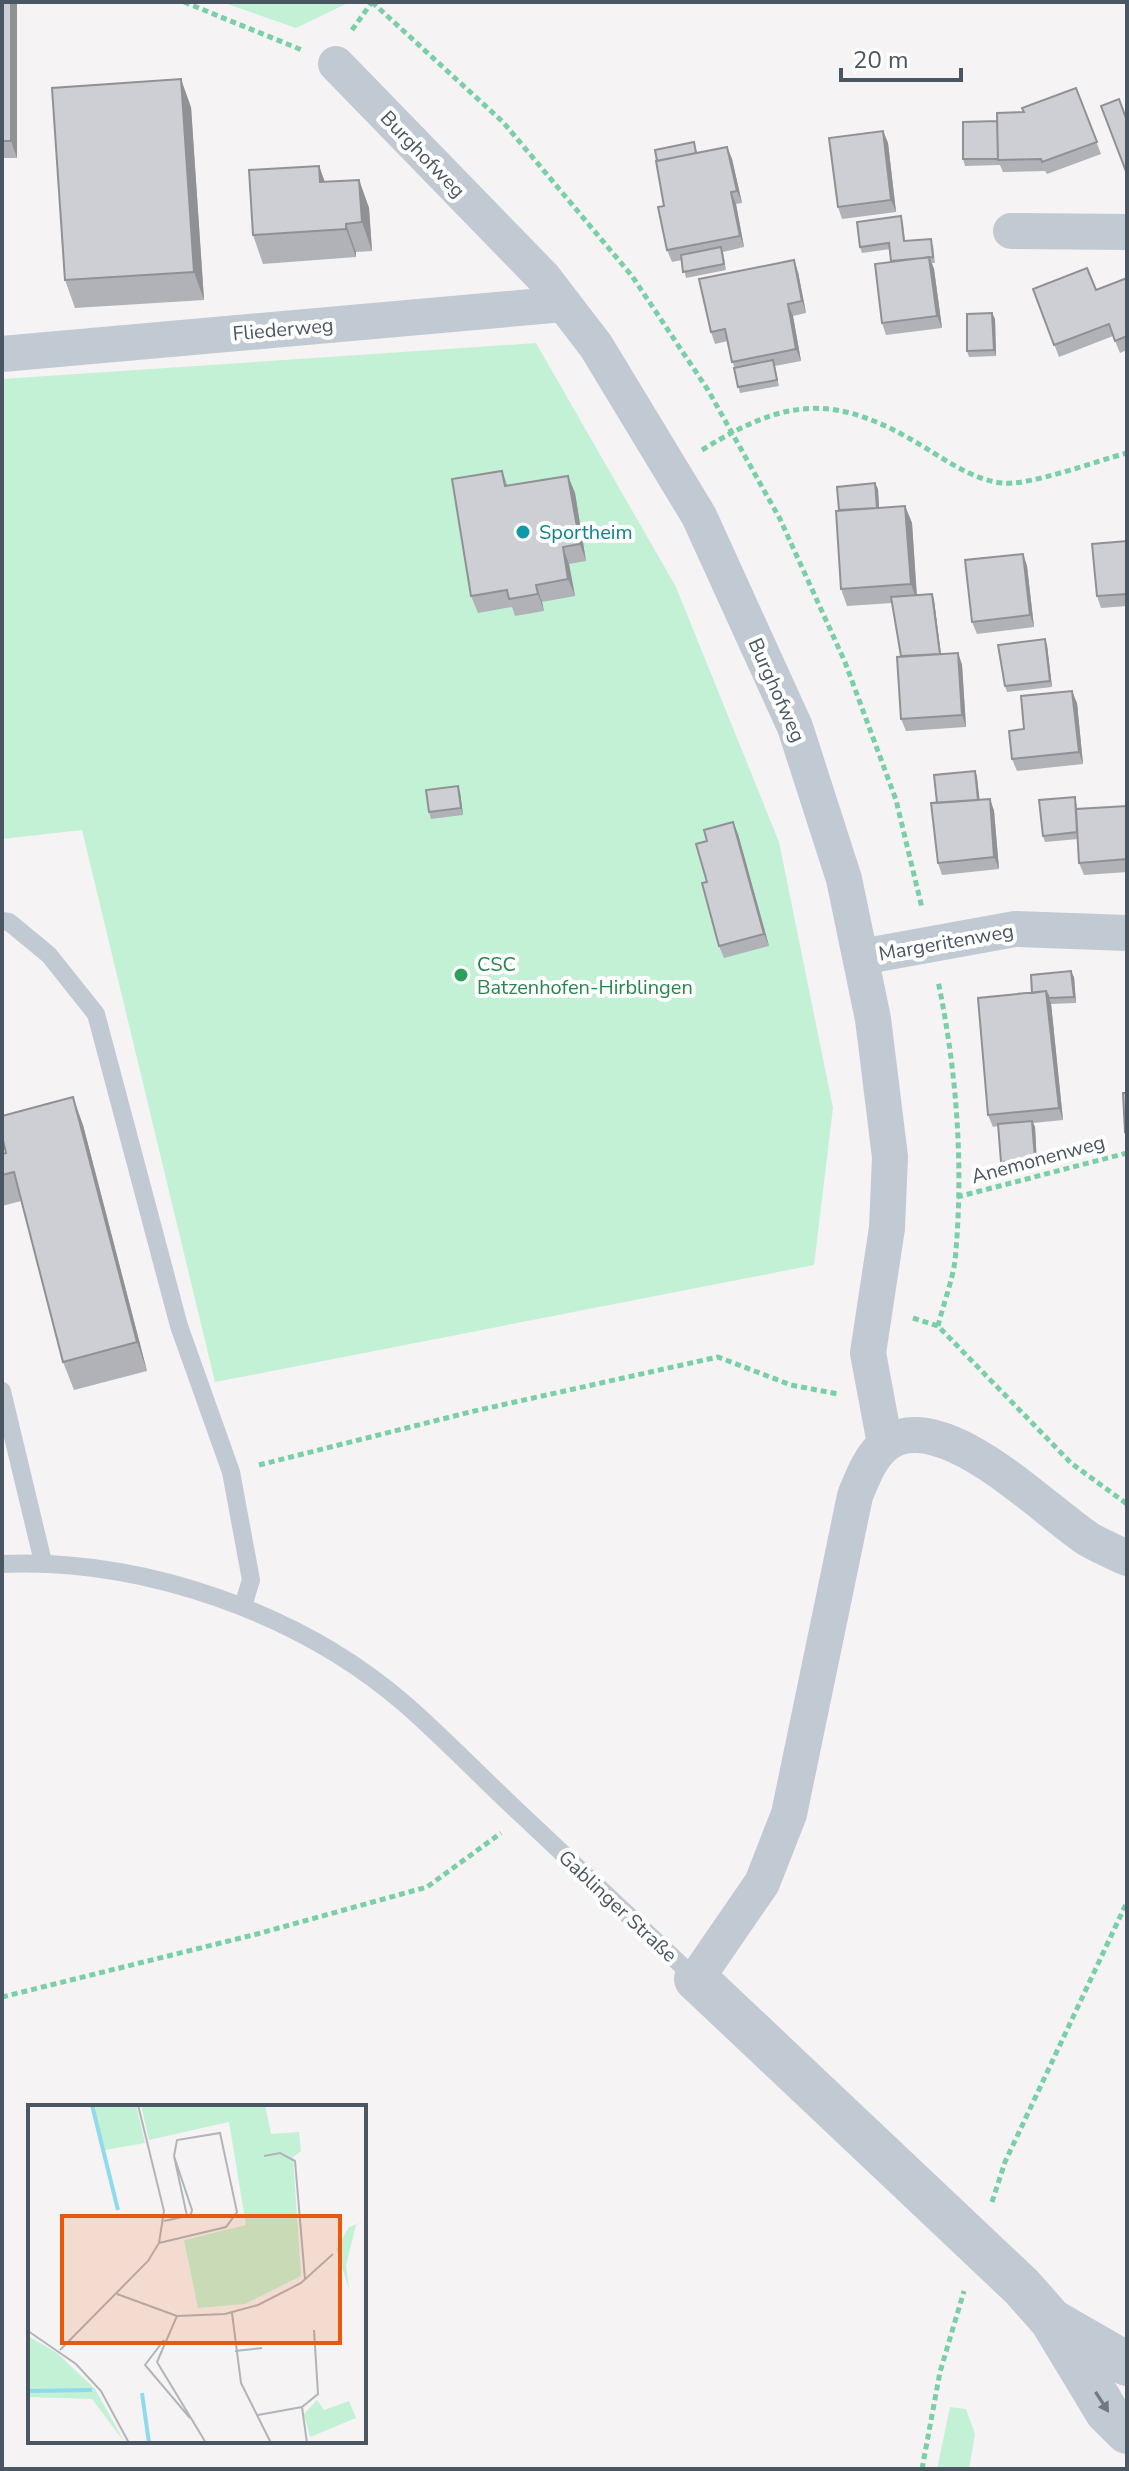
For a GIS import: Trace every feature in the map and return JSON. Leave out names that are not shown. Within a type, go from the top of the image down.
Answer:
[{"type":"street","name":"Burghofweg","points":[[336,64],[543,277],[596,346],[668,460],[714,547],[795,727],[829,825],[873,1019],[890,1157],[887,1228],[868,1353],[885,1444]]},
{"type":"street","points":[[1011,231],[1127,232]]},
{"type":"street","name":"Fliederweg","points":[[2,354],[564,304]]},
{"type":"street","name":"Margeritenweg","points":[[861,957],[1015,929],[1127,933]]},
{"type":"street","points":[[885,1444],[902,1436],[927,1434],[962,1447],[1090,1540],[1127,1558]]},
{"type":"street","name":"Gablinger Straße","points":[[696,1979],[762,1883],[789,1814],[855,1496],[866,1468],[885,1444]]},
{"type":"street","points":[[1090,1540],[1127,1586]]},
{"type":"street","points":[[696,1979],[979,2244],[1052,2321],[1107,2412],[1127,2432]]},
{"type":"street","points":[[1052,2321],[1127,2364]]},
{"type":"lane","points":[[2,921],[9,922],[49,955],[96,1014],[179,1326],[231,1472],[251,1580],[243,1606]]},
{"type":"lane","points":[[2,1391],[43,1562]]},
{"type":"lane","name":"Gablinger Straße","points":[[2,1564],[43,1562],[154,1578],[243,1606],[323,1647],[403,1703],[696,1979]]},
{"type":"path","points":[[184,2],[336,64]]},
{"type":"path","points":[[733,431],[761,418],[793,411],[827,409],[857,413],[882,422],[952,465],[1003,483],[1028,480],[1127,453]]},
{"type":"path","name":"Anemonenweg","points":[[938,1326],[954,1264],[957,1197],[1127,1153]]},
{"type":"path","points":[[874,1306],[938,1326],[1071,1463],[1127,1504]]},
{"type":"path","points":[[231,1472],[470,1412],[718,1357],[791,1385],[876,1402]]},
{"type":"path","points":[[2,1997],[257,1934],[427,1887],[523,1817]]},
{"type":"path","points":[[922,2469],[940,2372],[1005,2162],[1127,1902]]},
{"type":"green space","points":[[222,2],[350,2],[296,28]]},
{"type":"green space","name":"CSC Batzenhofen-Hirblingen","points":[[536,343],[676,587],[779,842],[833,1108],[814,1265],[215,1382],[82,830],[2,839],[2,379]]},
{"type":"green space","points":[[950,2407],[966,2409],[975,2434],[969,2469],[937,2469]]},
{"type":"building","points":[[2,2],[11,2],[11,141],[2,141]]},
{"type":"building","points":[[181,79],[194,272],[65,280],[52,88]]},
{"type":"building","points":[[1076,88],[1097,142],[1042,162],[1041,159],[998,160],[997,113],[1024,112],[1022,108]]},
{"type":"building","points":[[1119,99],[1127,121],[1127,174],[1101,106]]},
{"type":"building","points":[[997,121],[998,159],[963,159],[963,122]]},
{"type":"building","points":[[883,131],[891,200],[838,207],[829,138]]},
{"type":"building","points":[[694,142],[696,153],[657,161],[655,150]]},
{"type":"building","points":[[727,147],[737,191],[731,192],[740,236],[667,250],[658,207],[664,206],[656,161]]},
{"type":"building","points":[[319,166],[320,182],[359,180],[362,222],[346,224],[346,229],[253,235],[249,170]]},
{"type":"building","points":[[901,216],[904,241],[931,239],[933,257],[891,261],[889,243],[860,247],[857,222]]},
{"type":"building","points":[[721,247],[724,264],[683,272],[681,255]]},
{"type":"building","points":[[929,257],[937,316],[882,323],[875,264]]},
{"type":"building","points":[[794,260],[802,301],[788,304],[796,349],[732,362],[725,329],[711,332],[699,279]]},
{"type":"building","points":[[1087,268],[1096,290],[1127,278],[1127,336],[1115,341],[1109,324],[1054,345],[1033,289]]},
{"type":"building","points":[[992,313],[994,350],[967,351],[967,314]]},
{"type":"building","points":[[773,360],[777,380],[738,387],[734,368]]},
{"type":"building","name":"Sportheim","points":[[502,471],[505,486],[568,476],[580,544],[563,547],[568,579],[536,585],[538,594],[509,599],[507,590],[471,596],[452,479]]},
{"type":"building","points":[[875,483],[877,508],[839,510],[837,487]]},
{"type":"building","points":[[905,506],[911,584],[841,589],[836,511]]},
{"type":"building","points":[[1127,541],[1127,594],[1097,596],[1092,544]]},
{"type":"building","points":[[1023,554],[1030,615],[972,622],[965,560]]},
{"type":"building","points":[[932,594],[940,654],[901,656],[891,597]]},
{"type":"building","points":[[1045,639],[1050,681],[1005,686],[998,645]]},
{"type":"building","points":[[958,653],[962,715],[901,719],[897,657]]},
{"type":"building","points":[[1072,691],[1079,752],[1012,759],[1009,731],[1024,729],[1021,696]]},
{"type":"building","points":[[975,771],[978,800],[937,803],[934,775]]},
{"type":"building","points":[[458,786],[461,808],[429,812],[426,790]]},
{"type":"building","points":[[1075,797],[1077,832],[1043,836],[1039,800]]},
{"type":"building","points":[[990,799],[994,857],[938,863],[931,803]]},
{"type":"building","points":[[1127,806],[1127,859],[1079,863],[1076,809]]},
{"type":"building","points":[[733,822],[764,934],[719,946],[702,883],[707,882],[696,844],[707,841],[704,830]]},
{"type":"building","points":[[1071,971],[1074,997],[1049,998],[1046,991],[1032,993],[1031,975]]},
{"type":"building","points":[[1046,991],[1059,1108],[988,1115],[978,998]]},
{"type":"building","points":[[1123,1093],[1127,1093],[1125,1132]]},
{"type":"building","points":[[73,1097],[137,1342],[63,1362],[14,1172],[2,1175],[2,1154],[6,1153],[2,1116]]},
{"type":"building","points":[[1032,1121],[1035,1159],[1001,1162],[998,1124]]},
{"type":"place","name":"Sportheim","points":[[523,532]]},
{"type":"place","name":"CSC Batzenhofen-Hirblingen","points":[[461,975]]}]
